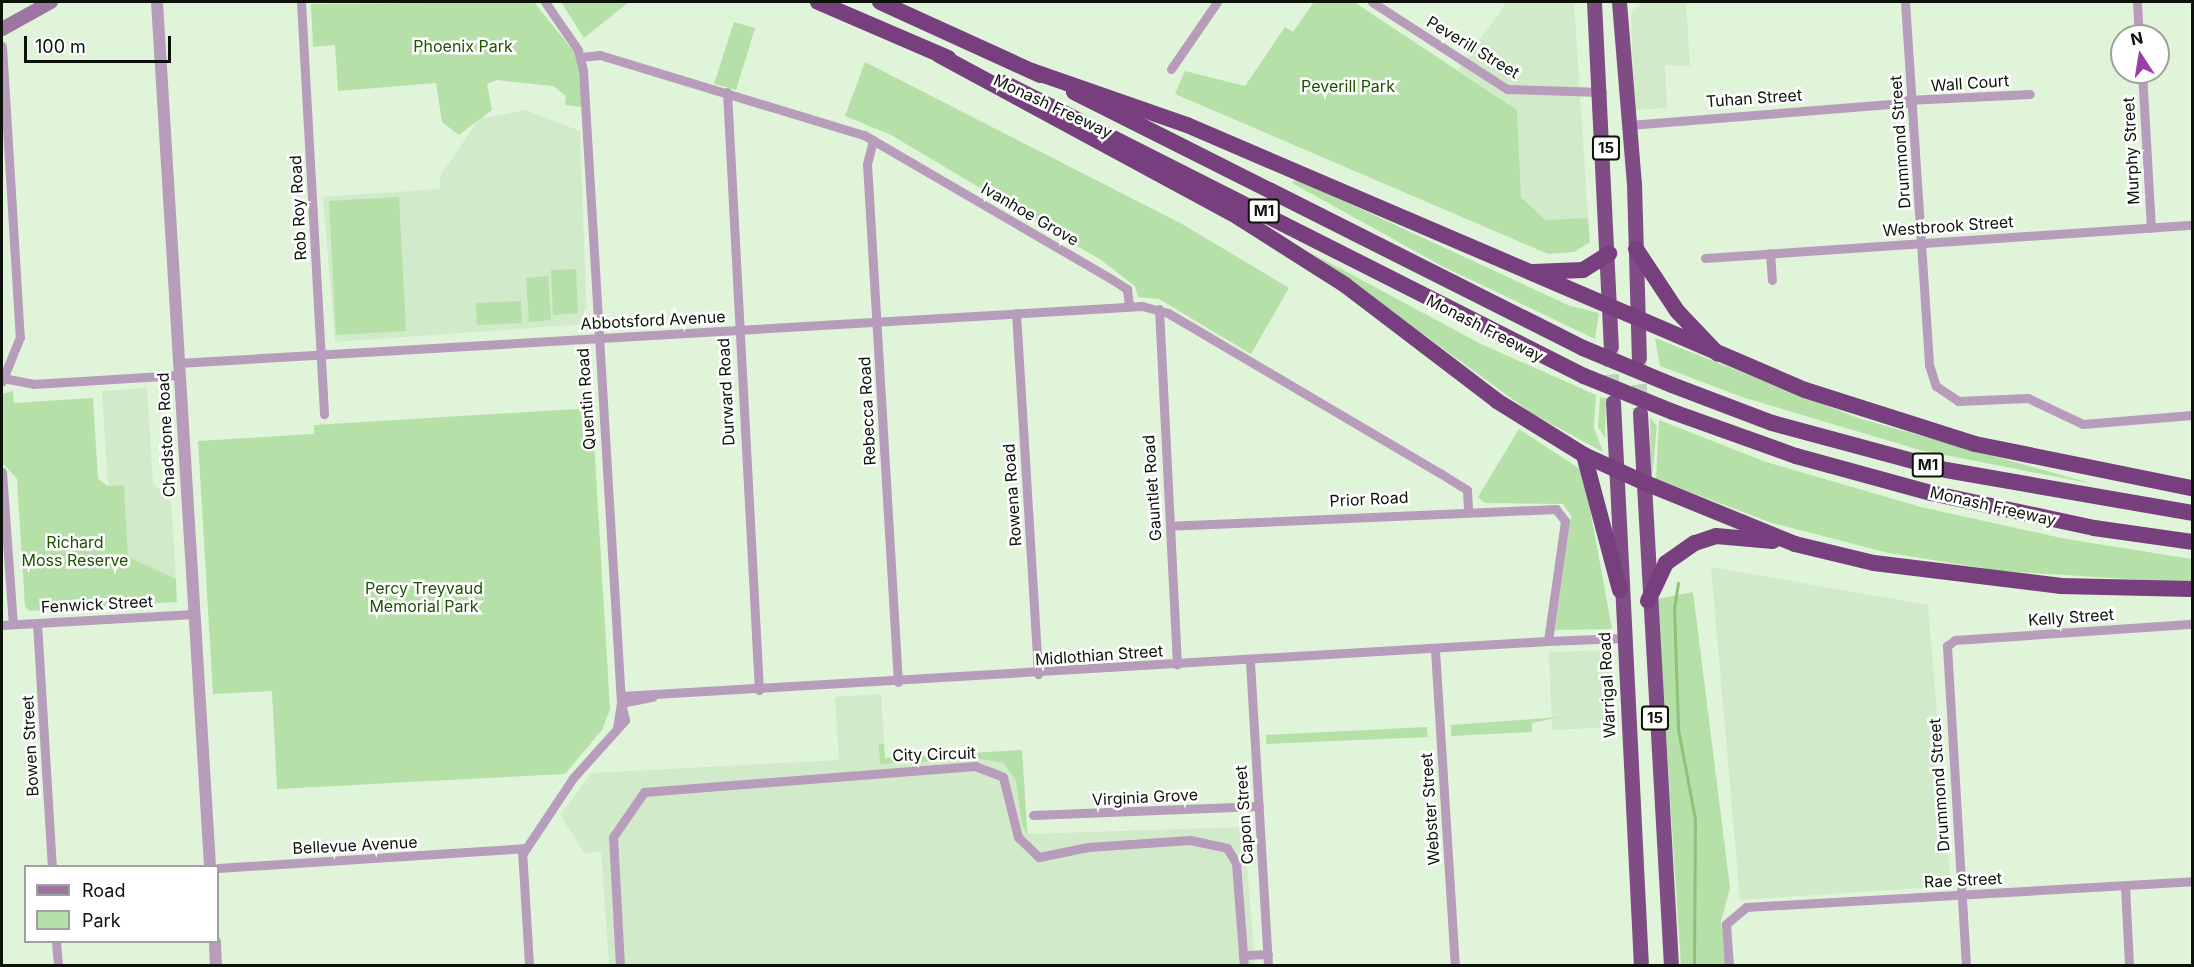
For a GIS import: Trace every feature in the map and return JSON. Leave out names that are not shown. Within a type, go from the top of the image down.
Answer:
[{"type":"highway","name":"Monash Freeway","points":[[818,2],[939,54],[1194,174],[1459,316],[1584,376],[1673,412],[1796,456],[1931,493],[2094,528],[2193,542]]},
{"type":"highway","name":"Monash Freeway","points":[[880,2],[1032,71],[1583,348],[1672,385],[1772,423],[1946,470],[2193,513]]},
{"type":"highway","name":"15","points":[[1594,2],[1602,92],[1611,346]]},
{"type":"highway","name":"15","points":[[1619,2],[1629,125],[1639,358]]},
{"type":"highway","points":[[939,54],[1263,233],[1354,291],[1497,401],[1584,455],[1643,482],[1795,543]]},
{"type":"highway","points":[[1032,71],[1197,129],[1610,309],[1805,390],[1965,441],[2193,488]]},
{"type":"highway","points":[[1526,272],[1583,270],[1609,254]]},
{"type":"highway","points":[[1610,275],[1636,257],[1677,311],[1718,354]]},
{"type":"highway","name":"Warrigal Road","points":[[1612,402],[1641,966]]},
{"type":"highway","name":"15","points":[[1640,413],[1648,601],[1671,966]]},
{"type":"highway","points":[[1584,455],[1620,590]]},
{"type":"highway","points":[[1648,601],[1666,563],[1695,543],[1729,536],[1795,543],[1950,575],[2060,586],[2193,589]]},
{"type":"main road","points":[[2,29],[51,2]]},
{"type":"street","name":"Chadstone Road","points":[[157,2],[210,865]]},
{"type":"street","name":"Rob Roy Road","points":[[301,2],[324,414]]},
{"type":"street","points":[[545,2],[581,57]]},
{"type":"street","points":[[1171,69],[1217,2]]},
{"type":"street","name":"Peverill Street","points":[[1372,2],[1507,89],[1602,92]]},
{"type":"street","name":"Drummond Street","points":[[1905,2],[1929,366],[1936,387],[1958,401],[2028,398],[2083,424],[2193,415]]},
{"type":"street","points":[[2137,2],[2138,24]]},
{"type":"street","points":[[2,46],[20,337],[2,380]]},
{"type":"street","name":"Ivanhoe Grove","points":[[581,57],[600,55],[873,140],[1113,279],[1127,289],[1129,306]]},
{"type":"street","name":"Quentin Road","points":[[523,850],[533,832],[617,729],[621,700],[581,57]]},
{"type":"street","name":"Murphy Street","points":[[2143,84],[2151,228]]},
{"type":"street","name":"Durward Road","points":[[728,93],[738,330],[759,690]]},
{"type":"street","name":"Wall Court","points":[[1912,102],[2030,93]]},
{"type":"street","name":"Tuhan Street","points":[[1629,125],[1912,102]]},
{"type":"street","name":"Rebecca Road","points":[[873,140],[867,165],[898,682]]},
{"type":"street","name":"Westbrook Street","points":[[1705,258],[2193,225]]},
{"type":"street","points":[[1770,253],[1772,280]]},
{"type":"street","name":"Abbotsford Avenue","points":[[2,380],[33,384],[321,354],[1129,306]]},
{"type":"street","points":[[1129,306],[1159,309],[1440,473],[1467,490],[1468,509]]},
{"type":"street","name":"Gauntlet Road","points":[[1159,309],[1177,665]]},
{"type":"street","name":"Rowena Road","points":[[1016,313],[1038,674]]},
{"type":"street","points":[[2,472],[14,624]]},
{"type":"street","name":"Prior Road","points":[[1170,526],[1468,509],[1556,509],[1565,521],[1548,641]]},
{"type":"street","name":"Fenwick Street","points":[[2,625],[194,614]]},
{"type":"street","name":"Bowen Street","points":[[37,623],[52,865]]},
{"type":"street","name":"Kelly Street","points":[[1951,641],[2193,624]]},
{"type":"street","name":"Midlothian Street","points":[[621,700],[1623,638]]},
{"type":"street","name":"Drummond Street","points":[[1951,641],[1946,651],[1966,966]]},
{"type":"street","name":"Webster Street","points":[[1435,650],[1455,966]]},
{"type":"street","name":"Capon Street","points":[[1250,662],[1269,966]]},
{"type":"street","name":"City Circuit","points":[[620,966],[613,837],[644,792],[965,767],[990,768],[1003,777],[1018,837],[1039,856],[1096,846],[1190,840],[1227,848],[1236,866],[1244,966]]},
{"type":"street","name":"Virginia Grove","points":[[1033,814],[1259,806]]},
{"type":"street","points":[[523,850],[529,966]]},
{"type":"street","name":"Bellevue Avenue","points":[[219,868],[523,850]]},
{"type":"street","name":"Rae Street","points":[[1729,966],[1726,924],[1736,910],[2193,881]]},
{"type":"street","points":[[2125,886],[2129,966]]},
{"type":"street","points":[[56,943],[58,966]]},
{"type":"street","points":[[214,943],[216,966]]},
{"type":"street","points":[[1243,955],[1268,954]]},
{"type":"shaded area","points":[[1500,2],[1574,2],[1588,218],[1545,220],[1521,197],[1517,110],[1458,70],[1505,5]]},
{"type":"shaded area","points":[[1643,2],[1686,2],[1690,66],[1665,65],[1667,108],[1634,110],[1631,14]]},
{"type":"shaded area","points":[[525,110],[580,131],[587,324],[335,342],[323,197],[440,189],[440,176],[479,119]]},
{"type":"shaded area","points":[[147,388],[153,483],[171,502],[176,579],[128,558],[124,485],[108,486],[102,391]]},
{"type":"shaded area","points":[[1711,567],[1928,605],[1951,886],[1740,900]]},
{"type":"shaded area","points":[[1611,650],[1616,727],[1552,730],[1549,652]]},
{"type":"shaded area","points":[[881,694],[885,758],[1022,750],[1028,834],[1244,827],[1255,965],[609,965],[601,851],[585,854],[560,815],[592,773],[839,760],[835,697]]},
{"type":"green space","name":"Phoenix Park","points":[[534,2],[578,57],[582,107],[565,105],[566,96],[553,86],[497,80],[487,84],[492,110],[459,135],[442,122],[436,83],[338,91],[335,45],[313,47],[311,4]]},
{"type":"green space","points":[[561,2],[629,2],[584,38]]},
{"type":"green space","name":"Peverill Park","points":[[1314,2],[1354,2],[1517,110],[1521,197],[1545,220],[1588,218],[1590,242],[1574,252],[1548,254],[1175,94],[1185,71],[1245,86],[1285,27],[1293,32]]},
{"type":"green space","points":[[734,22],[755,28],[736,90],[714,84]]},
{"type":"green space","points":[[865,62],[1182,224],[1289,288],[1251,354],[1159,299],[1138,297],[1135,286],[1101,260],[891,135],[845,116]]},
{"type":"green space","points":[[1296,179],[1570,306],[1599,313],[1595,339],[1442,266],[1292,183]]},
{"type":"green space","points":[[399,197],[406,331],[336,335],[329,201]]},
{"type":"green space","points":[[1313,254],[1481,344],[1596,395],[1594,428],[1603,452],[1533,414]]},
{"type":"green space","points":[[576,269],[578,313],[553,315],[551,270]]},
{"type":"green space","points":[[548,276],[551,320],[529,322],[526,278]]},
{"type":"green space","points":[[521,301],[522,323],[477,325],[476,303]]},
{"type":"green space","points":[[1655,338],[1858,418],[2093,484],[1920,450],[1742,397],[1660,366]]},
{"type":"green space","name":"Richard Moss Reserve","points":[[13,391],[14,403],[93,398],[98,479],[108,486],[124,485],[128,557],[176,579],[177,602],[29,611],[25,606],[17,479],[2,462],[2,394]]},
{"type":"green space","points":[[1600,397],[1606,399],[1605,438],[1598,427]]},
{"type":"green space","name":"Percy Treyvaud Memorial Park","points":[[592,408],[610,709],[602,730],[565,774],[277,789],[272,691],[213,694],[198,441],[314,434],[314,425]]},
{"type":"green space","points":[[1650,417],[1657,426],[1652,477],[1651,476]]},
{"type":"green space","points":[[1659,420],[1766,462],[1921,507],[2066,539],[2192,559],[2192,583],[2001,571],[1889,553],[1772,523],[1656,479]]},
{"type":"green space","points":[[1519,429],[1583,471],[1612,629],[1555,630],[1571,516],[1563,504],[1485,503],[1478,497]]},
{"type":"green space","points":[[1693,592],[1730,888],[1721,921],[1726,965],[1681,965],[1657,599]]},
{"type":"green space","points":[[1560,717],[1532,723],[1532,732],[1451,736],[1451,725]]},
{"type":"green space","points":[[1427,727],[1428,737],[1266,744],[1266,735]]},
{"type":"green space","points":[[879,744],[884,744],[885,758],[1022,750],[1027,833],[1032,839],[1028,836],[1022,825],[1016,781],[1004,763],[982,759],[880,764]]},
{"type":"waterway","points":[[1678,583],[1674,607],[1678,729],[1695,819],[1694,966]]},
{"type":"tunnel","points":[[1611,351],[1612,399]]},
{"type":"tunnel","points":[[1639,361],[1640,409]]}]
